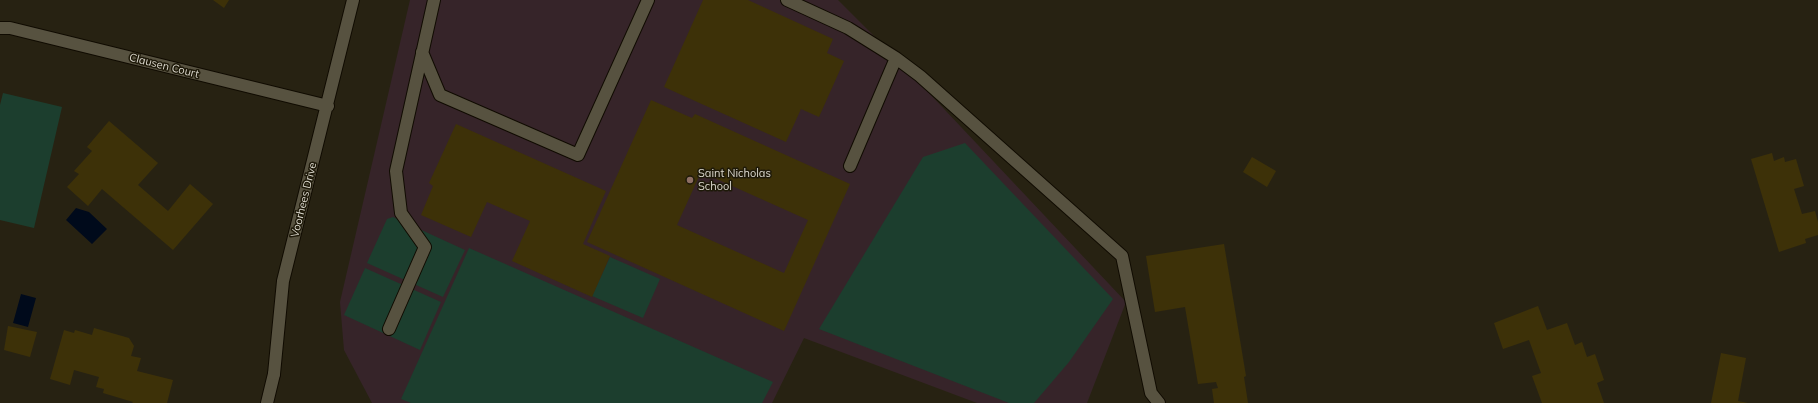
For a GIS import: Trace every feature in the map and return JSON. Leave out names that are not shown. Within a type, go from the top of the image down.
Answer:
[{"type":"street","name":"Voorhees Drive","points":[[267,403],[274,374],[283,281],[328,106],[353,0]]},
{"type":"street","points":[[389,329],[425,248],[401,213],[396,171],[434,0]]},
{"type":"street","points":[[422,52],[440,95],[578,155],[648,0]]},
{"type":"street","points":[[787,0],[848,28],[896,58],[926,82],[1122,256],[1151,393],[1159,403]]},
{"type":"street","name":"Clausen Court","points":[[0,28],[10,28],[328,106]]},
{"type":"street","points":[[850,166],[896,58]]},
{"type":"shaded area","name":"Saint Nicholas School","points":[[410,0],[838,0],[896,58],[1126,302],[1087,403],[977,403],[804,338],[772,403],[372,403],[344,350],[340,302]]},
{"type":"green space","points":[[3,93],[62,107],[34,228],[0,220],[0,105]]},
{"type":"green space","points":[[965,143],[1113,299],[1069,362],[1034,403],[1009,403],[819,329],[923,157]]},
{"type":"green space","points":[[393,217],[465,250],[443,297],[367,263],[387,219]]},
{"type":"green space","points":[[469,248],[773,382],[762,403],[411,403],[401,399]]},
{"type":"green space","points":[[610,257],[660,279],[643,318],[592,296]]},
{"type":"green space","points":[[365,268],[441,302],[420,350],[344,315]]},
{"type":"water","points":[[76,208],[89,212],[107,229],[92,244],[66,220]]},
{"type":"water","points":[[21,294],[36,298],[28,327],[13,323]]},
{"type":"building","points":[[213,0],[229,0],[224,8]]},
{"type":"building","points":[[703,0],[748,0],[833,39],[827,53],[844,61],[819,117],[801,109],[786,142],[664,87]]},
{"type":"building","points":[[651,100],[692,118],[695,114],[850,184],[784,331],[587,242]],"holes":[[[701,172],[808,220],[784,273],[677,225]]]},
{"type":"building","points":[[109,121],[158,163],[138,185],[168,211],[190,184],[213,204],[173,250],[102,189],[88,206],[67,187],[79,174],[74,171],[92,151],[87,147]]},
{"type":"building","points":[[456,124],[606,191],[583,244],[610,256],[592,297],[512,261],[530,221],[487,202],[471,237],[421,215],[433,186],[429,183]]},
{"type":"building","points":[[1772,153],[1774,161],[1784,157],[1785,162],[1796,159],[1804,186],[1794,189],[1802,214],[1815,211],[1818,222],[1818,235],[1805,239],[1806,243],[1779,252],[1751,159]]},
{"type":"building","points":[[1252,157],[1276,171],[1267,187],[1243,172]]},
{"type":"building","points":[[1224,244],[1246,376],[1244,377],[1248,403],[1214,403],[1212,389],[1218,388],[1216,382],[1198,384],[1185,307],[1155,312],[1146,256]]},
{"type":"building","points":[[1538,306],[1547,330],[1567,323],[1575,345],[1582,342],[1587,357],[1595,354],[1604,380],[1597,383],[1604,403],[1542,403],[1532,376],[1541,373],[1529,340],[1503,349],[1494,323]]},
{"type":"building","points":[[8,326],[37,332],[30,357],[4,350]]},
{"type":"building","points":[[94,328],[129,338],[134,346],[131,356],[141,358],[137,371],[173,380],[167,403],[132,403],[133,402],[103,393],[104,389],[96,387],[99,377],[74,370],[70,385],[50,379],[64,330],[74,333],[75,330],[92,335]]},
{"type":"building","points":[[1721,353],[1746,358],[1738,401],[1748,403],[1711,403]]},
{"type":"place","name":"Saint Nicholas School","points":[[690,180]]}]
